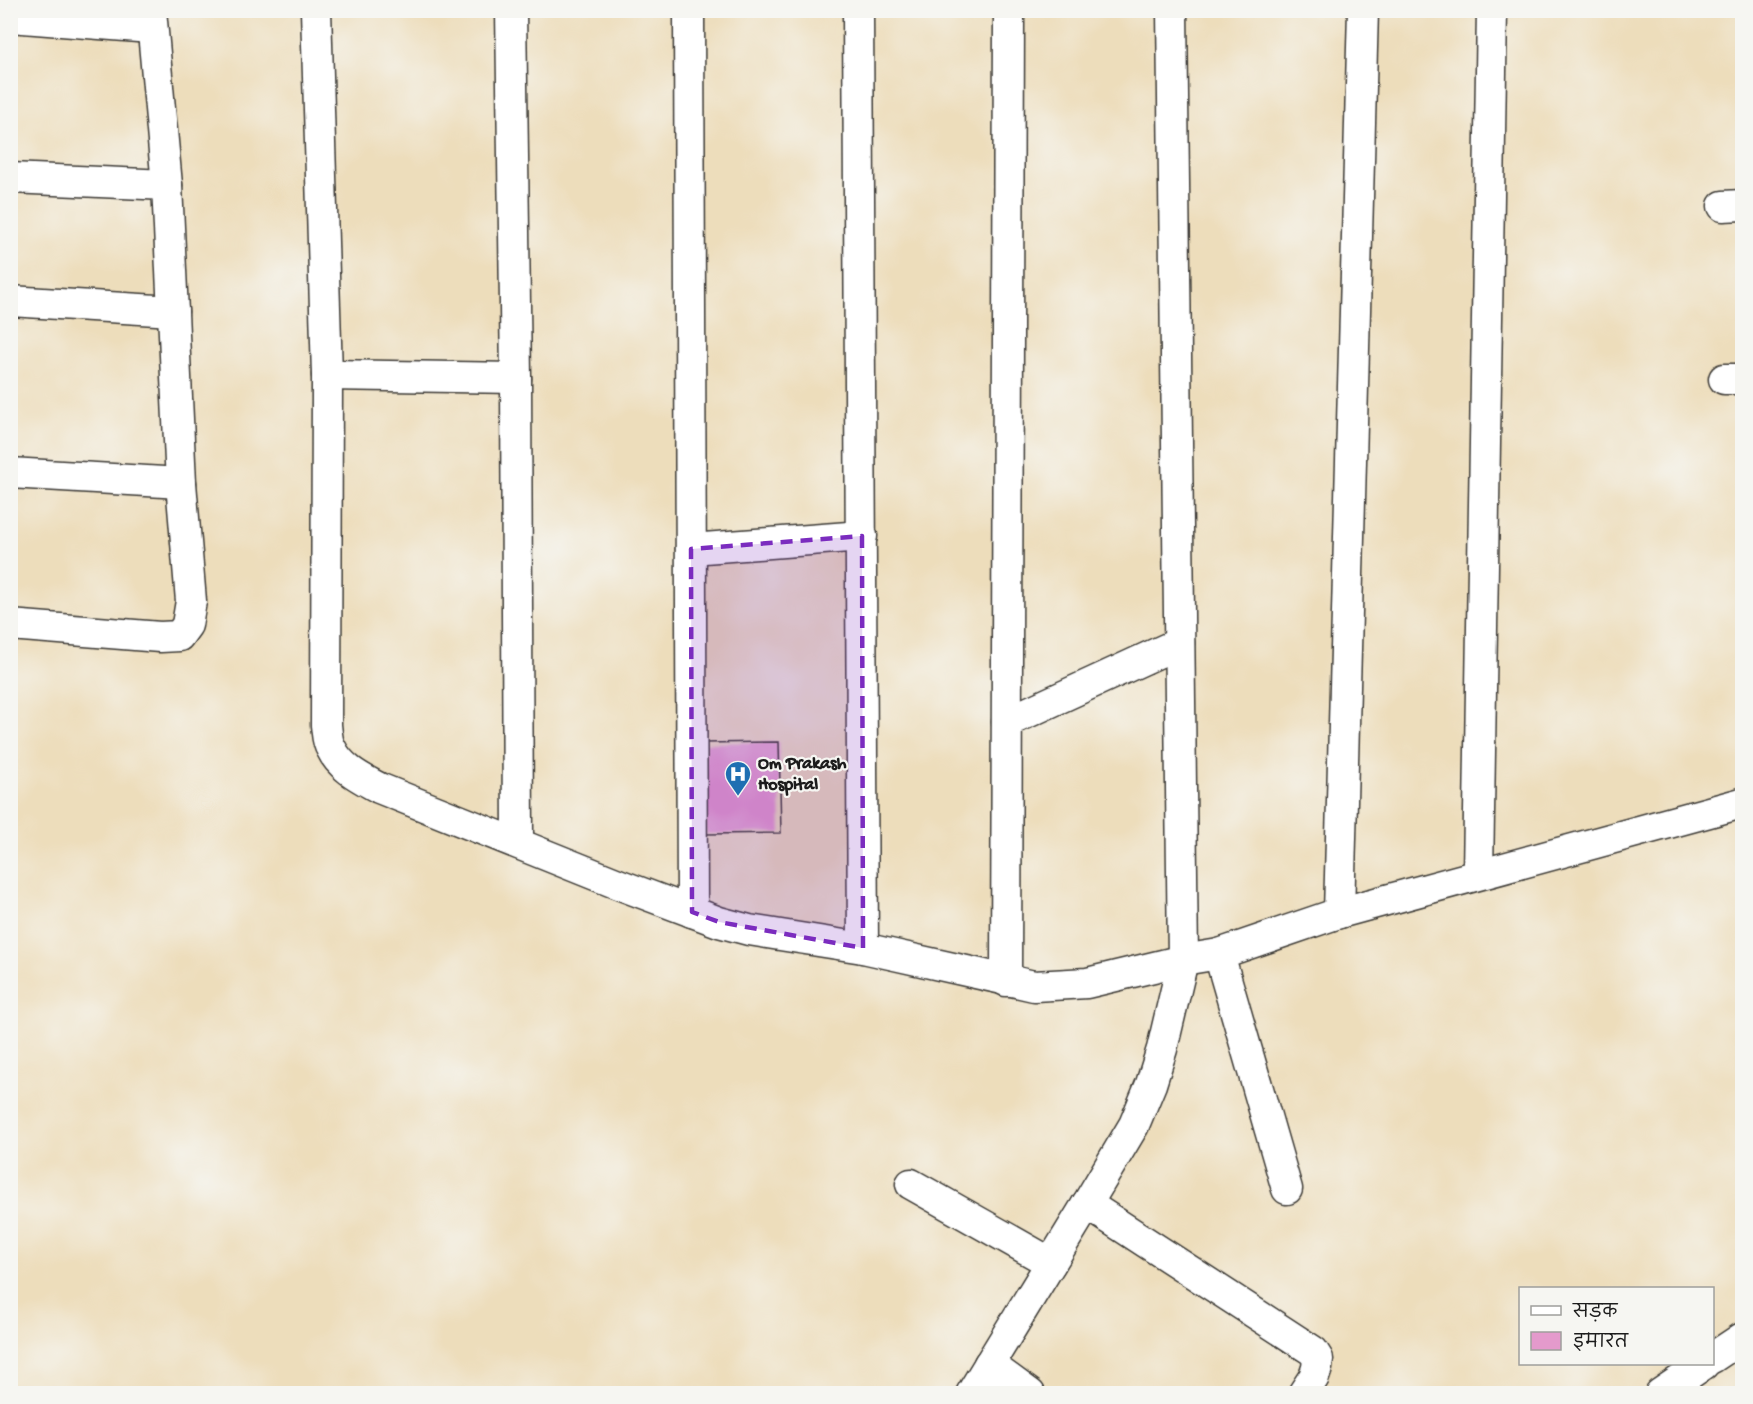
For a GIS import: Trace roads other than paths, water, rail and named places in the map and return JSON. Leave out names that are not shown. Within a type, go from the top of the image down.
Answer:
[{"type":"street","points":[[316,10],[327,375],[326,724],[330,747],[337,759],[354,775],[379,788],[719,922],[750,930],[863,948],[1034,986],[1087,982],[1219,954],[1339,913],[1743,803]]},
{"type":"street","points":[[511,10],[516,378],[518,843]]},
{"type":"street","points":[[689,10],[692,912]]},
{"type":"street","points":[[858,10],[863,948]]},
{"type":"street","points":[[1006,981],[1009,10]]},
{"type":"street","points":[[970,1394],[1134,1125],[1162,1049],[1183,960],[1172,10]]},
{"type":"street","points":[[1339,913],[1362,10]]},
{"type":"street","points":[[1478,874],[1492,10]]},
{"type":"street","points":[[10,17],[151,19],[167,184],[181,483],[191,601],[187,625],[179,636],[160,637],[10,625]]},
{"type":"street","points":[[10,178],[167,184]]},
{"type":"street","points":[[10,301],[173,311]]},
{"type":"street","points":[[327,375],[516,378]]},
{"type":"street","points":[[10,472],[181,483]]},
{"type":"street","points":[[691,549],[862,536]]},
{"type":"street","points":[[1007,722],[1179,643]]},
{"type":"street","points":[[1219,954],[1287,1189]]},
{"type":"street","points":[[911,1184],[1051,1263]]},
{"type":"street","points":[[1087,1204],[1313,1351],[1318,1359],[1317,1368],[1314,1377],[1302,1394]]},
{"type":"street","points":[[1714,1357],[1743,1338]]},
{"type":"street","points":[[989,1364],[1030,1394]]},
{"type":"street","points":[[1660,1394],[1703,1365]]},
{"type":"place","name":"Om Prakash Hospital","points":[[738,797]]}]
